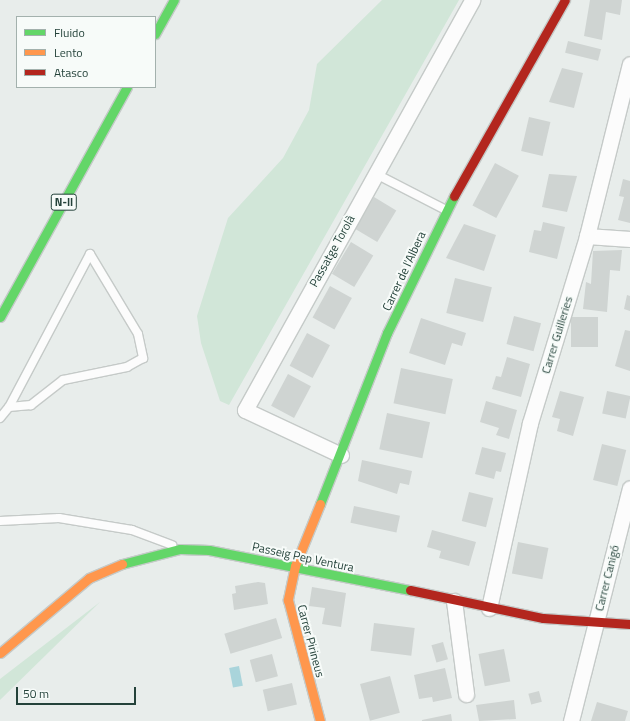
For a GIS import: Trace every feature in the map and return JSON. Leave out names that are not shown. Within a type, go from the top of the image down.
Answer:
[{"type":"main road","points":[[156,32],[174,0]]},
{"type":"main road","name":"Carrer de l'Albera","points":[[295,566],[388,334],[446,210],[565,0]]},
{"type":"main road","name":"N-II","points":[[0,317],[126,88]]},
{"type":"main road","name":"Passeig Pep Ventura","points":[[0,653],[89,578],[114,566],[180,548],[209,550],[295,566],[454,601],[543,618],[630,624]]},
{"type":"main road","name":"Carrer Pirineus","points":[[295,566],[288,600],[320,721]]},
{"type":"street","name":"Passatge Torolà","points":[[340,455],[245,410],[374,173],[472,0]]},
{"type":"street","name":"Carrer Guilleries","points":[[489,608],[530,423],[588,236],[630,64]]},
{"type":"street","points":[[588,236],[630,239]]},
{"type":"street","name":"Carrer Canigó","points":[[571,721],[630,488]]},
{"type":"street","points":[[454,601],[466,694]]},
{"type":"lane","points":[[374,173],[446,210]]},
{"type":"lane","points":[[0,418],[9,407],[90,254],[138,334],[143,358],[127,367],[63,380],[31,405],[9,407]]},
{"type":"lane","points":[[0,521],[59,518],[132,530],[180,548]]},
{"type":"green space","points":[[382,0],[459,0],[229,405],[220,401],[201,343],[197,316],[228,218],[283,158],[309,110],[317,64]]},
{"type":"green space","points":[[100,602],[0,700],[0,679]]},
{"type":"water","points":[[239,666],[243,686],[233,688],[229,668]]},
{"type":"building","points":[[590,0],[622,0],[620,15],[606,12],[602,40],[584,36]]},
{"type":"building","points":[[568,41],[601,49],[598,61],[565,53]]},
{"type":"building","points":[[562,68],[583,73],[574,108],[549,102]]},
{"type":"building","points":[[529,117],[550,122],[543,156],[521,151]]},
{"type":"building","points":[[495,163],[519,176],[496,218],[472,205]]},
{"type":"building","points":[[549,174],[577,176],[567,212],[542,207]]},
{"type":"building","points":[[623,179],[630,181],[630,223],[618,220],[624,197],[619,196]]},
{"type":"building","points":[[374,197],[396,210],[377,242],[355,229]]},
{"type":"building","points":[[543,222],[565,227],[557,259],[529,252],[534,230],[541,231]]},
{"type":"building","points":[[464,224],[496,235],[484,271],[446,258]]},
{"type":"building","points":[[351,242],[373,255],[354,287],[332,274]]},
{"type":"building","points":[[622,250],[620,271],[610,270],[607,312],[583,309],[586,282],[591,284],[593,251]]},
{"type":"building","points":[[455,278],[492,287],[483,322],[446,313]]},
{"type":"building","points":[[330,286],[352,298],[334,330],[313,317]]},
{"type":"building","points":[[627,295],[630,296],[630,311],[624,309]]},
{"type":"building","points":[[514,316],[541,323],[534,351],[506,344]]},
{"type":"building","points":[[571,317],[598,317],[598,347],[571,347]]},
{"type":"building","points":[[421,318],[466,333],[462,346],[452,343],[445,365],[409,353]]},
{"type":"building","points":[[625,330],[630,331],[630,371],[615,366]]},
{"type":"building","points":[[307,333],[330,345],[313,378],[290,366]]},
{"type":"building","points":[[507,357],[530,364],[521,397],[492,389],[496,376],[501,377]]},
{"type":"building","points":[[401,368],[453,379],[445,414],[394,403]]},
{"type":"building","points":[[288,374],[311,386],[294,418],[271,406]]},
{"type":"building","points":[[560,391],[584,397],[573,436],[557,431],[560,419],[552,417]]},
{"type":"building","points":[[607,391],[630,396],[626,418],[602,413]]},
{"type":"building","points":[[486,401],[517,410],[509,439],[496,435],[499,428],[480,422]]},
{"type":"building","points":[[387,413],[430,422],[422,458],[379,449]]},
{"type":"building","points":[[602,444],[626,450],[617,486],[593,480]]},
{"type":"building","points":[[482,447],[506,453],[501,472],[496,471],[494,479],[475,474]]},
{"type":"building","points":[[362,460],[412,471],[409,485],[400,483],[397,494],[358,481]]},
{"type":"building","points":[[469,492],[493,498],[486,527],[462,521]]},
{"type":"building","points":[[354,506],[400,516],[396,532],[350,523]]},
{"type":"building","points":[[432,530],[476,542],[469,566],[439,558],[441,551],[427,547]]},
{"type":"building","points":[[518,542],[548,548],[542,579],[512,573]]},
{"type":"building","points":[[258,582],[265,583],[268,604],[234,610],[232,594],[236,593],[235,586]]},
{"type":"building","points":[[312,587],[346,593],[341,627],[322,624],[325,608],[309,606]]},
{"type":"building","points":[[276,618],[282,638],[230,654],[224,634]]},
{"type":"building","points":[[374,623],[415,628],[411,656],[371,651]]},
{"type":"building","points":[[443,642],[448,659],[436,663],[431,645]]},
{"type":"building","points":[[504,649],[510,681],[485,686],[478,654]]},
{"type":"building","points":[[272,654],[278,676],[256,682],[250,660]]},
{"type":"building","points":[[445,668],[452,698],[433,702],[432,697],[419,699],[414,675]]},
{"type":"building","points":[[390,676],[400,713],[370,721],[360,684]]},
{"type":"building","points":[[292,683],[297,704],[268,711],[263,690]]},
{"type":"building","points":[[539,691],[542,702],[531,704],[528,694]]},
{"type":"building","points":[[514,700],[516,719],[479,721],[476,705]]},
{"type":"building","points":[[597,702],[628,711],[625,721],[591,721]]},
{"type":"building","points":[[451,714],[452,721],[422,721],[422,720]]},
{"type":"traffic: fast","points":[[156,32],[174,0]]},
{"type":"traffic: fast","points":[[0,317],[126,88]]},
{"type":"traffic: fast","points":[[320,504],[387,333],[454,196]]},
{"type":"traffic: fast","points":[[122,564],[180,549],[209,550],[410,590]]},
{"type":"traffic: slow","points":[[320,504],[295,566],[288,600],[320,721]]},
{"type":"traffic: slow","points":[[0,653],[89,578],[122,564]]},
{"type":"traffic: jam","points":[[454,196],[565,0]]},
{"type":"traffic: jam","points":[[410,590],[543,618],[630,624]]}]
